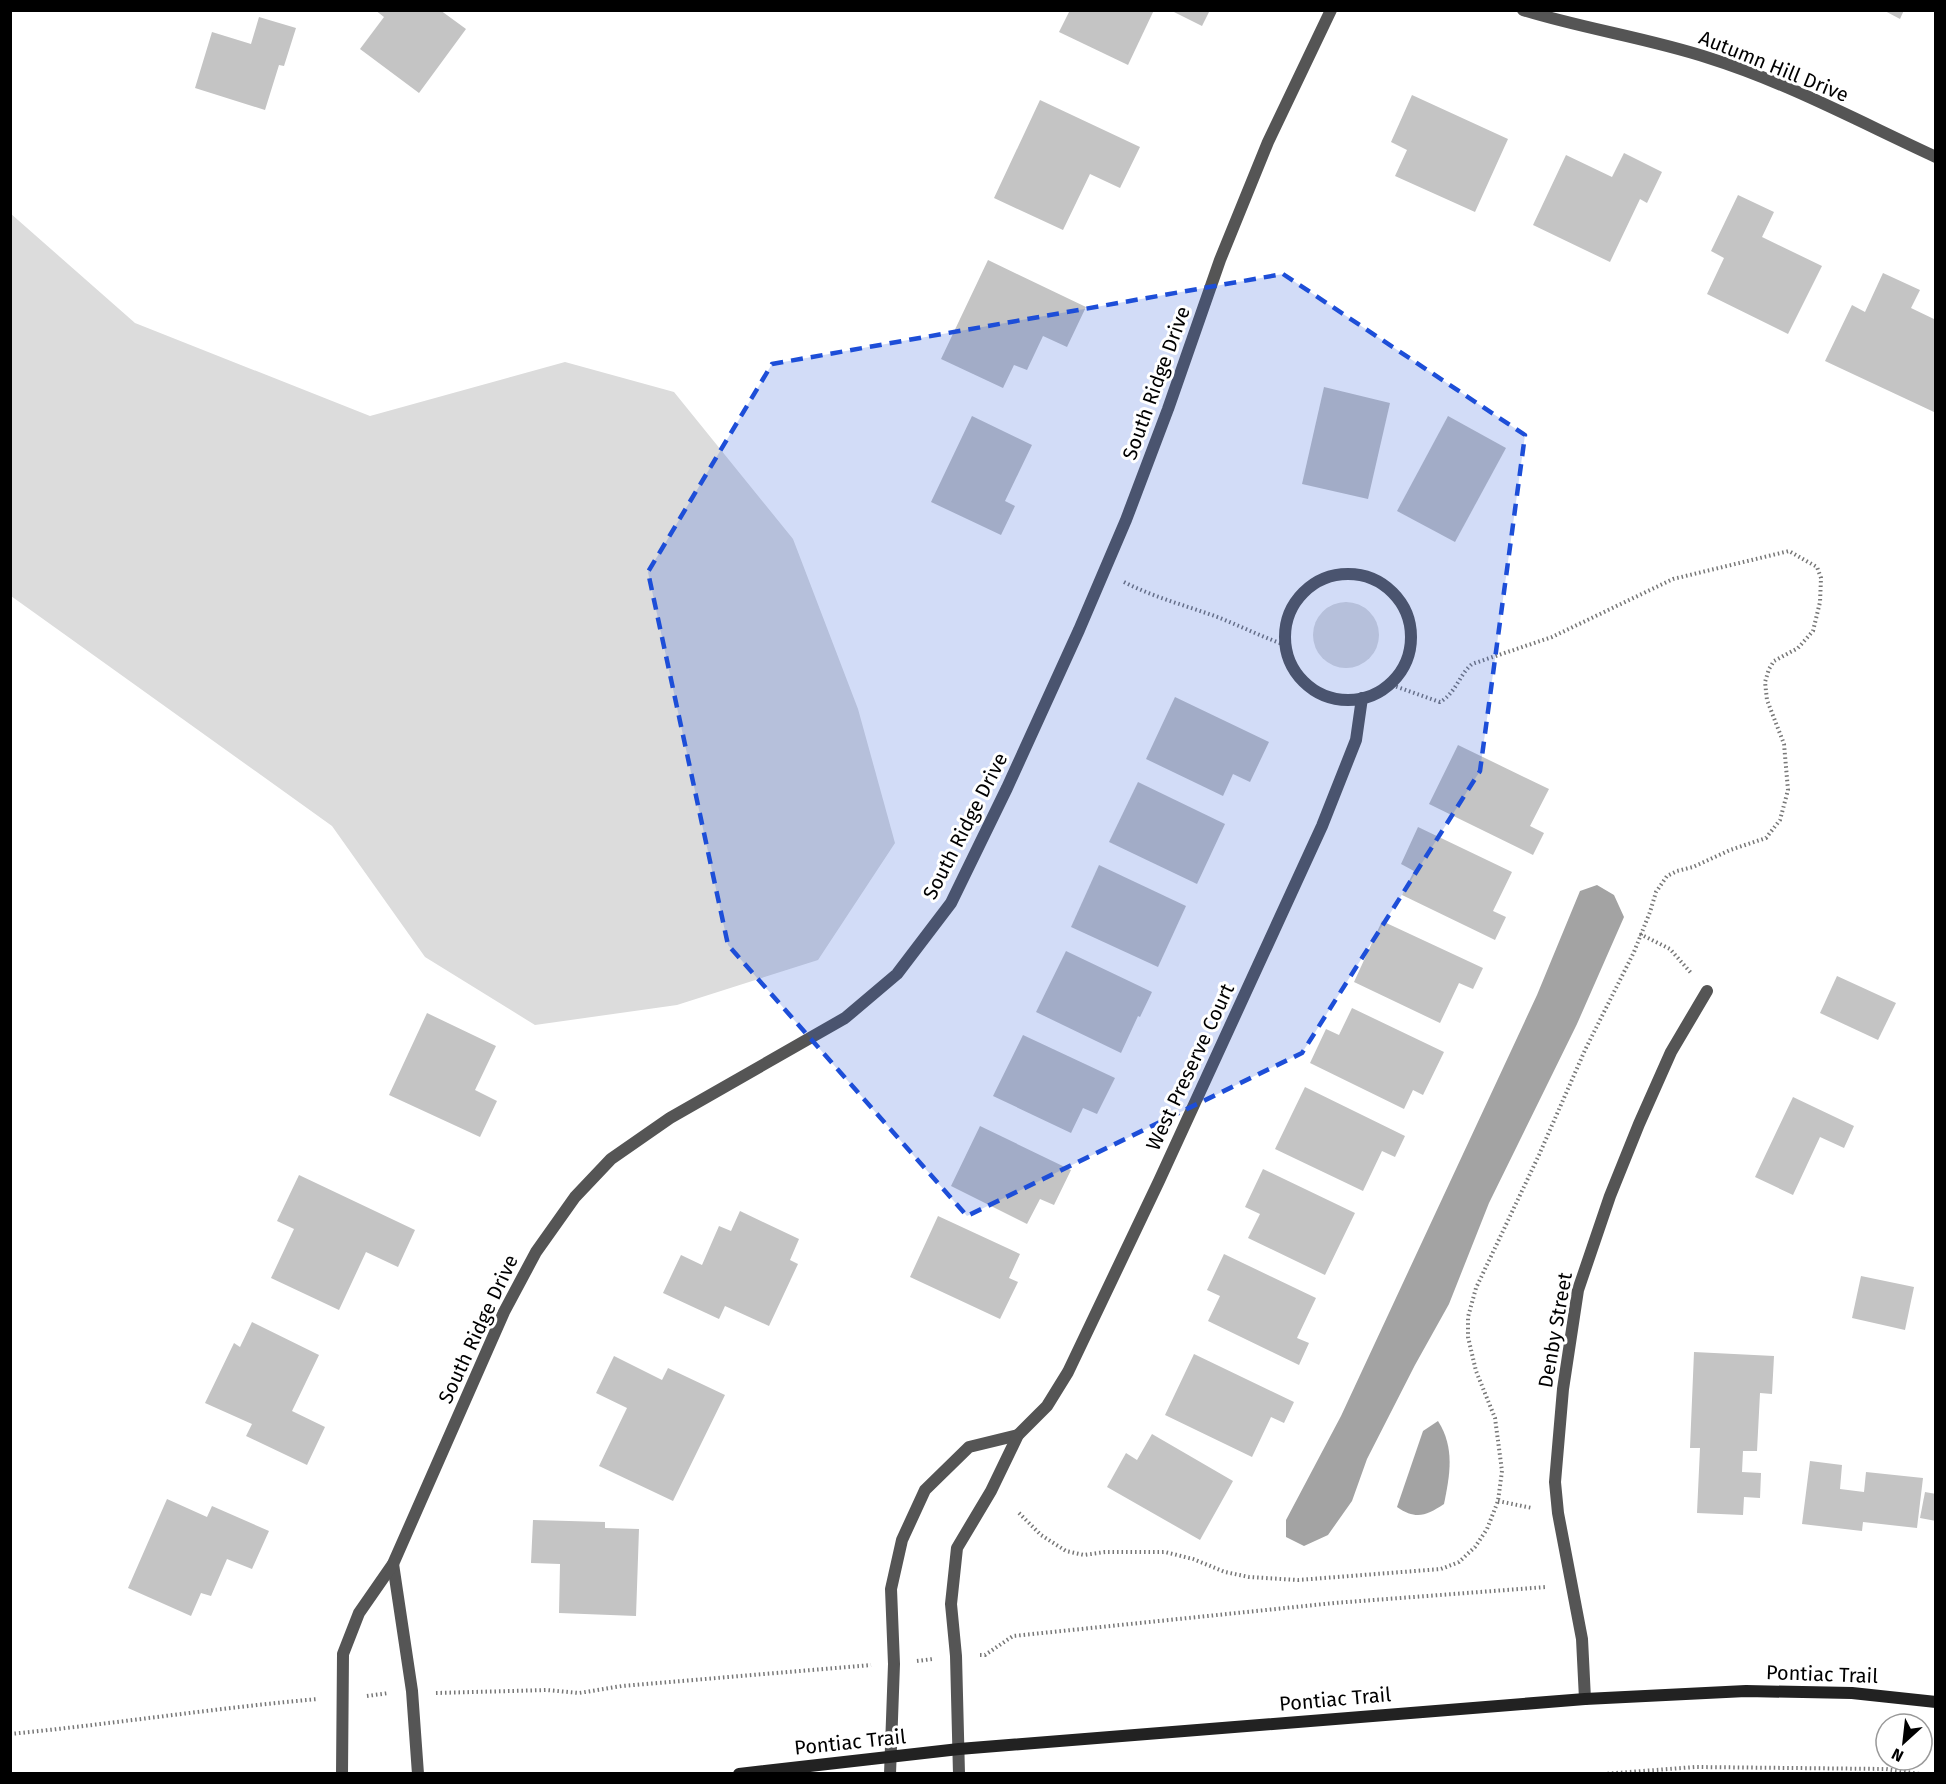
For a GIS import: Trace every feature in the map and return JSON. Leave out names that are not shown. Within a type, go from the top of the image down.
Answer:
[{"type":"main road","name":"Pontiac Trail","points":[[739,1773],[959,1749],[1585,1699],[1746,1691],[1852,1693],[1935,1702]]},
{"type":"street","name":"South Ridge Drive","points":[[342,1773],[343,1654],[359,1612],[393,1564],[504,1312],[536,1252],[575,1197],[611,1159],[670,1118],[845,1018],[897,974],[951,903],[1031,737],[1104,572],[1168,409],[1220,260],[1269,142],[1331,10]]},
{"type":"street","name":"Autumn Hill Drive","points":[[1522,10],[1710,58],[1764,78],[1935,157]]},
{"type":"street","points":[[1344,573],[1365,576],[1384,585],[1392,592],[1399,599],[1409,618],[1412,638],[1407,659],[1397,677],[1381,691],[1362,699],[1341,700],[1321,694],[1304,682],[1291,665],[1285,645],[1286,625],[1293,605],[1306,589],[1324,578],[1344,573]]},
{"type":"street","name":"West Preserve Court","points":[[959,1773],[956,1656],[951,1604],[957,1548],[991,1491],[1018,1435],[1047,1406],[1068,1372],[1154,1192],[1322,826],[1356,740],[1362,699]]},
{"type":"street","name":"Denby Street","points":[[1585,1699],[1582,1639],[1558,1513],[1555,1482],[1563,1389],[1578,1290],[1610,1196],[1639,1124],[1671,1052],[1707,991]]},
{"type":"street","points":[[890,1773],[894,1664],[891,1589],[902,1540],[925,1490],[969,1447],[1018,1435]]},
{"type":"street","points":[[393,1564],[412,1691],[418,1773]]},
{"type":"path","points":[[1019,1513],[1041,1534],[1066,1551],[1084,1555],[1105,1552],[1165,1552],[1192,1558],[1225,1572],[1249,1577],[1298,1580],[1441,1569],[1459,1562],[1475,1547],[1498,1501],[1502,1471],[1495,1418],[1476,1371],[1468,1337],[1468,1317],[1476,1288],[1539,1155],[1585,1050],[1634,952],[1656,892],[1666,876],[1766,838],[1780,820],[1788,790],[1784,744],[1767,700],[1766,682],[1769,669],[1774,661],[1798,648],[1813,631],[1820,603],[1821,578],[1817,567],[1789,551],[1673,579],[1552,637],[1472,664],[1464,671],[1450,696],[1440,702],[1389,684]]},
{"type":"path","points":[[1104,572],[1148,594],[1221,618],[1285,645]]},
{"type":"path","points":[[1640,934],[1670,949],[1707,991]]},
{"type":"path","points":[[1498,1501],[1558,1513]]},
{"type":"path","points":[[10,1734],[105,1725],[260,1704],[412,1691],[441,1693],[547,1690],[579,1693],[622,1686],[894,1664],[956,1656],[985,1655],[1013,1636],[1334,1603],[1571,1585]]},
{"type":"path","points":[[1603,1773],[1695,1767],[1886,1769],[1920,1773]]},
{"type":"highlighted area","points":[[1283,274],[1525,435],[1480,771],[1302,1053],[967,1216],[728,945],[648,572],[772,364]]},
{"type":"shaded area","points":[[10,213],[135,323],[370,416],[565,362],[674,392],[793,539],[858,709],[895,843],[818,960],[677,1005],[535,1025],[425,957],[332,826],[11,596]]},
{"type":"shaded area","points":[[1340,602],[1352,602],[1364,607],[1374,617],[1379,635],[1377,648],[1364,663],[1352,668],[1340,668],[1328,663],[1318,653],[1313,641],[1313,629],[1318,617],[1328,607]]},
{"type":"shaded area","points":[[1597,885],[1614,895],[1624,917],[1577,1024],[1489,1203],[1449,1304],[1367,1459],[1352,1501],[1328,1535],[1304,1546],[1286,1537],[1286,1520],[1341,1416],[1537,995],[1580,891]]},
{"type":"shaded area","points":[[1438,1421],[1447,1441],[1450,1461],[1444,1504],[1426,1514],[1410,1514],[1397,1507],[1423,1431]]},
{"type":"building","points":[[375,10],[440,10],[466,29],[419,93],[360,49],[384,17]]},
{"type":"building","points":[[1070,10],[1154,10],[1128,65],[1059,32]]},
{"type":"building","points":[[1170,10],[1210,10],[1202,26]]},
{"type":"building","points":[[1883,10],[1904,10],[1900,19]]},
{"type":"building","points":[[259,17],[296,28],[284,66],[279,65],[265,110],[195,88],[212,32],[251,44]]},
{"type":"building","points":[[1412,95],[1508,139],[1475,212],[1395,176],[1407,150],[1391,142]]},
{"type":"building","points":[[1040,100],[1140,147],[1120,188],[1090,174],[1063,230],[994,198]]},
{"type":"building","points":[[1624,153],[1662,172],[1647,203],[1640,199],[1610,262],[1533,225],[1566,155],[1612,177]]},
{"type":"building","points":[[1738,195],[1774,212],[1762,237],[1822,266],[1788,334],[1707,294],[1724,258],[1711,251]]},
{"type":"building","points":[[988,260],[1086,307],[1067,347],[1043,336],[1027,370],[1014,365],[1003,388],[941,359]]},
{"type":"building","points":[[1883,273],[1920,290],[1911,308],[1936,320],[1934,412],[1825,361],[1852,305],[1865,312]]},
{"type":"building","points":[[1324,387],[1390,403],[1368,499],[1302,484]]},
{"type":"building","points":[[972,416],[1032,445],[1005,501],[1015,506],[1001,535],[931,502]]},
{"type":"building","points":[[1448,416],[1506,448],[1455,542],[1397,511]]},
{"type":"building","points":[[1175,697],[1269,742],[1250,782],[1233,774],[1223,796],[1146,759]]},
{"type":"building","points":[[1458,745],[1549,789],[1530,826],[1544,833],[1533,855],[1429,804]]},
{"type":"building","points":[[1138,782],[1225,824],[1197,884],[1109,842]]},
{"type":"building","points":[[1418,827],[1512,872],[1493,911],[1506,917],[1495,940],[1402,895],[1414,871],[1401,864]]},
{"type":"building","points":[[1099,865],[1186,906],[1158,967],[1071,927]]},
{"type":"building","points":[[1382,921],[1483,968],[1473,989],[1459,983],[1440,1023],[1354,982]]},
{"type":"building","points":[[1066,951],[1152,992],[1121,1053],[1036,1012]]},
{"type":"building","points":[[1837,976],[1896,1003],[1878,1040],[1820,1013]]},
{"type":"building","points":[[1352,1008],[1444,1052],[1423,1095],[1413,1090],[1404,1109],[1310,1063],[1326,1029],[1339,1035]]},
{"type":"building","points":[[427,1013],[496,1046],[475,1090],[497,1101],[480,1137],[389,1095]]},
{"type":"building","points":[[1023,1035],[1115,1078],[1097,1114],[1083,1108],[1071,1133],[993,1096]]},
{"type":"building","points":[[1305,1087],[1405,1136],[1395,1157],[1382,1151],[1363,1191],[1275,1149]]},
{"type":"building","points":[[1793,1097],[1854,1126],[1844,1148],[1820,1137],[1793,1195],[1755,1177]]},
{"type":"building","points":[[980,1126],[1071,1170],[1054,1205],[1040,1199],[1027,1224],[951,1186]]},
{"type":"building","points":[[1263,1169],[1355,1213],[1325,1275],[1248,1238],[1260,1214],[1245,1207]]},
{"type":"building","points":[[299,1175],[415,1230],[398,1267],[366,1252],[339,1310],[271,1278],[294,1229],[277,1221]]},
{"type":"building","points":[[740,1211],[799,1239],[790,1260],[798,1264],[769,1326],[725,1306],[719,1319],[663,1293],[681,1255],[702,1265],[719,1226],[731,1231]]},
{"type":"building","points":[[938,1216],[1020,1254],[1009,1278],[1018,1282],[1000,1319],[910,1277]]},
{"type":"building","points":[[1224,1254],[1316,1298],[1297,1338],[1309,1343],[1299,1365],[1208,1321],[1220,1296],[1207,1290]]},
{"type":"building","points":[[1861,1276],[1914,1287],[1905,1330],[1852,1318]]},
{"type":"building","points":[[252,1322],[319,1355],[292,1411],[325,1427],[307,1465],[246,1436],[252,1424],[205,1403],[234,1343],[240,1347]]},
{"type":"building","points":[[1694,1352],[1774,1356],[1772,1394],[1760,1393],[1757,1451],[1743,1451],[1742,1472],[1761,1473],[1760,1498],[1744,1497],[1743,1515],[1697,1513],[1700,1448],[1690,1448]]},
{"type":"building","points":[[1194,1354],[1294,1402],[1284,1423],[1271,1417],[1252,1457],[1165,1415]]},
{"type":"building","points":[[614,1356],[662,1380],[668,1368],[725,1395],[673,1501],[599,1466],[627,1408],[596,1393]]},
{"type":"building","points":[[1152,1434],[1233,1481],[1200,1540],[1107,1487],[1126,1453],[1137,1460]]},
{"type":"building","points":[[1810,1461],[1842,1465],[1840,1489],[1864,1492],[1866,1472],[1923,1478],[1917,1528],[1863,1522],[1862,1531],[1802,1524]]},
{"type":"building","points":[[1925,1492],[1936,1494],[1936,1521],[1920,1518]]},
{"type":"building","points":[[167,1499],[207,1517],[212,1506],[269,1531],[252,1569],[227,1559],[211,1596],[201,1593],[191,1616],[128,1588]]},
{"type":"building","points":[[533,1520],[605,1522],[605,1528],[639,1529],[636,1616],[559,1613],[560,1564],[531,1563]]}]
